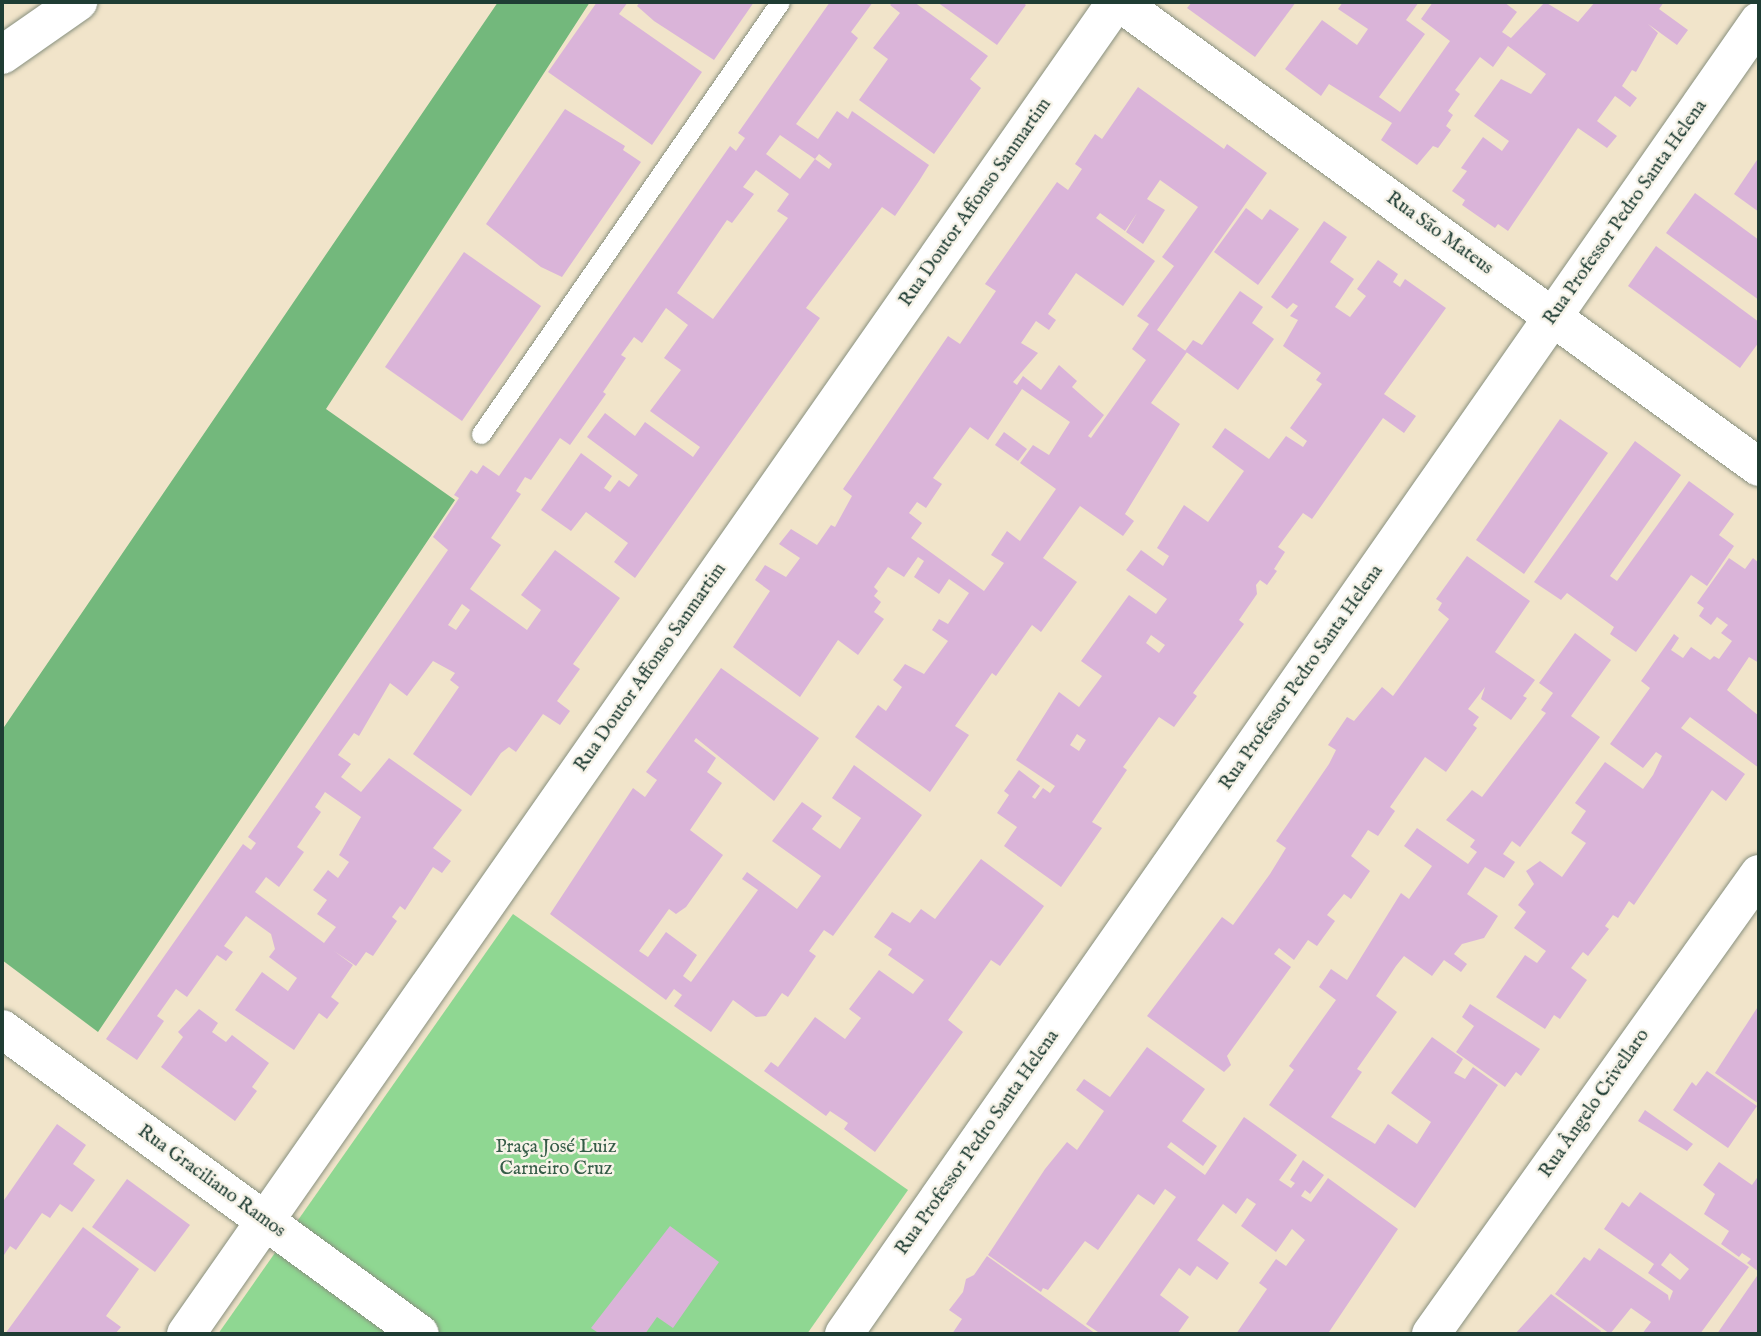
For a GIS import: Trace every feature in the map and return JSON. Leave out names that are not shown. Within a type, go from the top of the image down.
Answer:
[{"type":"street","points":[[2,55],[78,2]]},
{"type":"street","name":"Rua São Mateus","points":[[1117,2],[1759,467]]},
{"type":"street","name":"Rua Doutor Affonso Sanmartim","points":[[186,1334],[1117,2]]},
{"type":"street","name":"Rua Professor Pedro Santa Helena","points":[[844,1334],[1759,21]]},
{"type":"street","name":"Rua Ângelo Crivellaro","points":[[1432,1334],[1759,874]]},
{"type":"street","name":"Rua Graciliano Ramos","points":[[2,1029],[420,1334]]},
{"type":"lane","points":[[481,434],[780,2]]},
{"type":"green space","points":[[498,2],[590,2],[326,409],[455,500],[98,1032],[2,960],[2,730]]},
{"type":"green space","name":"Praça José Luiz Carneiro Cruz","points":[[513,914],[908,1190],[807,1334],[218,1334]]},
{"type":"building","points":[[597,2],[628,2],[619,14],[702,72],[652,145],[548,72]]},
{"type":"building","points":[[640,2],[754,2],[714,60],[654,21],[637,6]]},
{"type":"building","points":[[830,2],[873,2],[851,32],[858,38],[796,124],[818,139],[837,111],[848,119],[852,111],[929,165],[895,216],[882,207],[806,308],[820,318],[635,578],[614,562],[628,543],[586,512],[571,531],[541,510],[581,453],[612,476],[604,488],[610,492],[619,480],[629,487],[638,475],[587,437],[605,413],[635,436],[645,422],[693,457],[700,447],[650,411],[681,370],[664,358],[688,325],[666,308],[642,343],[634,337],[621,355],[626,358],[603,392],[606,394],[570,445],[560,438],[531,480],[525,477],[516,491],[521,494],[491,538],[501,545],[470,589],[527,630],[541,610],[521,595],[555,550],[620,598],[573,664],[580,669],[557,701],[570,711],[560,725],[543,714],[516,752],[509,747],[501,753],[471,796],[413,754],[459,687],[450,680],[455,673],[433,661],[407,696],[390,683],[359,736],[354,733],[338,755],[351,764],[341,777],[361,792],[389,758],[462,810],[433,848],[451,861],[442,873],[433,867],[405,910],[400,906],[392,917],[397,921],[373,956],[366,952],[356,966],[334,951],[353,965],[331,997],[339,1003],[327,1019],[319,1013],[294,1050],[235,1010],[262,972],[288,991],[297,978],[269,957],[275,949],[271,934],[246,916],[224,946],[233,952],[226,961],[217,955],[187,997],[176,989],[157,1016],[164,1021],[137,1060],[106,1039],[243,844],[251,850],[256,843],[248,837],[448,550],[433,537],[459,498],[454,495],[471,470],[477,474],[483,465],[499,476],[730,146],[736,151],[745,138],[738,133]],"holes":[[[780,135],[815,159],[800,179],[766,154]],[[819,154],[832,164],[829,169],[815,159]],[[756,170],[789,194],[777,211],[788,218],[713,319],[677,293],[727,220],[732,223],[754,194],[743,187]],[[462,604],[470,610],[456,630],[448,625]],[[325,792],[361,817],[339,855],[349,862],[338,878],[328,870],[313,890],[327,900],[317,914],[336,927],[324,943],[255,892],[266,877],[279,887],[304,852],[297,847],[321,812],[315,807]]]},
{"type":"building","points":[[893,2],[914,2],[988,56],[970,79],[981,88],[934,154],[859,100],[888,59],[873,48],[900,13],[890,5]]},
{"type":"building","points":[[937,2],[1022,2],[1026,5],[997,45]]},
{"type":"building","points":[[1192,2],[1296,2],[1255,57],[1187,8]]},
{"type":"building","points":[[1343,2],[1419,2],[1406,20],[1425,34],[1379,97],[1400,112],[1450,41],[1421,19],[1433,2],[1504,2],[1517,12],[1502,32],[1511,38],[1545,2],[1578,22],[1595,2],[1664,2],[1659,9],[1688,30],[1677,45],[1648,24],[1658,33],[1636,72],[1632,70],[1622,86],[1637,98],[1630,107],[1615,96],[1597,121],[1617,136],[1607,148],[1578,128],[1508,231],[1498,224],[1495,228],[1462,205],[1465,200],[1452,191],[1467,171],[1461,168],[1483,137],[1502,151],[1509,141],[1474,116],[1501,79],[1531,94],[1546,74],[1508,46],[1493,67],[1480,57],[1455,90],[1460,94],[1448,111],[1453,115],[1446,126],[1451,130],[1438,148],[1433,146],[1417,165],[1381,140],[1392,123],[1329,84],[1321,96],[1285,69],[1322,20],[1357,45],[1368,29],[1338,9]]},
{"type":"building","points":[[1138,87],[1224,149],[1227,144],[1267,173],[1157,330],[1187,352],[1151,403],[1180,424],[1125,514],[1134,521],[1123,536],[1080,506],[1043,558],[1077,582],[1041,632],[1032,625],[996,676],[992,673],[955,726],[969,735],[930,792],[855,737],[878,705],[886,711],[902,687],[893,680],[905,664],[924,674],[948,641],[932,630],[939,619],[948,624],[969,593],[949,579],[939,594],[914,577],[924,561],[918,557],[904,577],[888,567],[874,587],[878,591],[874,596],[881,602],[874,612],[884,619],[858,655],[838,640],[800,697],[733,647],[770,591],[755,580],[765,565],[786,577],[800,558],[779,544],[791,529],[817,545],[831,525],[835,527],[852,496],[843,489],[948,336],[960,344],[996,291],[985,284],[1057,182],[1068,190],[1082,169],[1075,164],[1095,134],[1102,139]],"holes":[[[1160,180],[1198,207],[1162,257],[1174,266],[1137,316],[1149,324],[1132,349],[1146,360],[1091,438],[1088,436],[1104,415],[1072,387],[1077,381],[1059,365],[1041,390],[1023,376],[1017,385],[1013,382],[1038,353],[1021,343],[1036,321],[1049,330],[1056,320],[1048,314],[1076,273],[1123,306],[1155,261],[1096,218],[1100,213],[1125,231],[1137,213],[1126,232],[1143,244],[1165,210],[1147,199]],[[1022,389],[1070,422],[1049,455],[1033,445],[1020,463],[1056,489],[1020,541],[1007,531],[991,555],[1004,563],[984,591],[911,538],[922,523],[909,513],[917,502],[926,508],[942,484],[933,478],[970,427],[988,440]]]},
{"type":"building","points":[[565,109],[625,146],[623,150],[641,162],[562,277],[541,267],[486,224]]},
{"type":"building","points":[[1759,157],[1759,212],[1734,194]]},
{"type":"building","points":[[1695,193],[1759,240],[1759,300],[1666,233]]},
{"type":"building","points":[[1246,208],[1262,220],[1270,209],[1299,229],[1258,285],[1214,252]]},
{"type":"building","points":[[1324,221],[1347,237],[1330,262],[1354,279],[1335,307],[1350,317],[1366,296],[1357,289],[1378,260],[1398,274],[1393,282],[1400,287],[1405,279],[1446,308],[1384,394],[1416,416],[1404,433],[1383,418],[1312,519],[1303,513],[1278,547],[1285,552],[1274,569],[1277,571],[1267,585],[1260,580],[1256,585],[1257,594],[1239,620],[1244,624],[1193,693],[1197,696],[1174,727],[1159,717],[1123,767],[1127,770],[1092,822],[1102,828],[1061,887],[1004,846],[1017,827],[997,813],[1009,795],[1004,791],[1019,770],[1040,786],[1032,797],[1035,799],[1043,788],[1050,793],[1055,786],[1016,760],[1059,692],[1079,707],[1102,676],[1081,661],[1129,595],[1156,614],[1167,599],[1126,570],[1141,550],[1163,566],[1169,556],[1157,548],[1184,505],[1208,522],[1244,471],[1212,447],[1225,428],[1269,459],[1286,436],[1303,447],[1307,441],[1290,428],[1322,384],[1316,380],[1321,373],[1283,346],[1298,320],[1290,316],[1298,306],[1293,303],[1287,309],[1271,297]],"holes":[[[1151,635],[1165,645],[1159,653],[1146,643]],[[1077,734],[1086,740],[1079,751],[1070,745]]]},
{"type":"building","points":[[1656,246],[1759,322],[1759,342],[1740,368],[1628,286]]},
{"type":"building","points":[[464,252],[541,306],[462,421],[385,367]]},
{"type":"building","points":[[1240,291],[1263,307],[1252,323],[1274,339],[1238,390],[1185,351],[1193,340],[1202,345]]},
{"type":"building","points":[[1560,419],[1608,453],[1524,574],[1476,540]]},
{"type":"building","points":[[1004,432],[1027,449],[1018,461],[995,445]]},
{"type":"building","points":[[1635,441],[1681,475],[1610,576],[1617,581],[1689,481],[1734,514],[1719,535],[1734,546],[1707,586],[1691,575],[1636,652],[1610,634],[1614,627],[1567,593],[1561,600],[1534,582]]},
{"type":"building","points":[[1467,556],[1530,601],[1495,652],[1535,680],[1523,696],[1527,698],[1511,720],[1481,699],[1485,687],[1468,709],[1479,717],[1473,725],[1477,728],[1446,772],[1425,757],[1390,807],[1395,811],[1378,836],[1368,830],[1351,856],[1370,871],[1351,899],[1344,894],[1327,915],[1335,921],[1317,946],[1308,940],[1294,960],[1279,948],[1274,954],[1291,967],[1227,1056],[1231,1065],[1224,1072],[1147,1016],[1222,917],[1233,925],[1270,874],[1286,848],[1276,841],[1329,764],[1336,750],[1328,745],[1347,717],[1354,721],[1382,687],[1393,696],[1449,619],[1438,610],[1442,603],[1436,599]]},
{"type":"building","points":[[1729,558],[1745,569],[1753,558],[1759,563],[1759,663],[1749,657],[1727,690],[1759,716],[1759,768],[1690,717],[1681,728],[1745,774],[1726,801],[1712,790],[1634,905],[1629,901],[1618,918],[1613,915],[1605,926],[1609,929],[1588,956],[1583,952],[1571,968],[1587,980],[1560,1019],[1554,1015],[1545,1029],[1496,997],[1525,955],[1537,963],[1546,951],[1514,928],[1526,912],[1518,905],[1534,884],[1526,871],[1540,861],[1562,877],[1586,843],[1571,833],[1586,811],[1575,803],[1605,762],[1643,789],[1653,775],[1662,756],[1656,752],[1643,768],[1610,744],[1650,688],[1641,681],[1674,634],[1679,638],[1671,650],[1683,658],[1691,647],[1710,660],[1714,656],[1719,659],[1732,641],[1721,633],[1728,625],[1717,617],[1711,625],[1699,616],[1704,608],[1697,603]]},
{"type":"building","points":[[1575,633],[1611,660],[1571,716],[1600,737],[1520,847],[1512,841],[1503,854],[1515,862],[1504,878],[1485,867],[1467,894],[1498,916],[1484,938],[1462,944],[1454,954],[1467,964],[1461,972],[1444,960],[1432,976],[1404,956],[1396,966],[1376,996],[1397,1012],[1357,1069],[1362,1072],[1331,1117],[1375,1144],[1388,1124],[1417,1144],[1431,1122],[1391,1093],[1432,1037],[1463,1059],[1454,1073],[1465,1079],[1473,1067],[1498,1085],[1415,1208],[1269,1105],[1294,1070],[1289,1066],[1336,1000],[1319,987],[1331,969],[1347,980],[1401,893],[1409,899],[1432,866],[1404,846],[1417,828],[1468,864],[1477,852],[1470,847],[1475,840],[1446,820],[1472,790],[1482,797],[1546,713],[1541,710],[1553,693],[1539,683]]},
{"type":"building","points":[[721,668],[819,738],[774,801],[696,738],[694,741],[716,758],[707,772],[722,783],[690,830],[723,855],[686,907],[676,914],[669,909],[639,951],[648,957],[666,932],[697,955],[683,976],[691,982],[758,890],[742,879],[747,872],[797,909],[821,876],[772,841],[802,802],[822,816],[812,829],[840,849],[861,818],[832,798],[854,765],[922,815],[833,936],[824,930],[809,951],[816,956],[788,997],[782,993],[766,1016],[756,1017],[733,1000],[711,1032],[674,1006],[682,995],[674,989],[666,1000],[550,914],[633,788],[645,797],[657,780],[646,772]]},
{"type":"building","points":[[981,859],[1044,906],[1000,966],[991,960],[948,1020],[963,1032],[875,1152],[844,1129],[848,1123],[830,1111],[826,1116],[764,1071],[771,1062],[778,1067],[815,1017],[845,1039],[861,1018],[849,1009],[879,970],[913,994],[924,980],[888,955],[892,949],[874,937],[892,912],[910,923],[921,909],[935,919]]},
{"type":"building","points":[[1470,1004],[1540,1049],[1521,1076],[1516,1072],[1505,1087],[1456,1052],[1474,1026],[1462,1017]]},
{"type":"building","points":[[1759,1005],[1759,1104],[1715,1073]]},
{"type":"building","points":[[199,1009],[218,1023],[212,1032],[226,1042],[232,1035],[269,1063],[252,1087],[257,1091],[235,1121],[161,1067],[183,1037],[178,1032]]},
{"type":"building","points":[[1147,1047],[1205,1089],[1182,1121],[1217,1146],[1203,1166],[1171,1142],[1167,1147],[1205,1175],[1244,1117],[1297,1155],[1279,1180],[1291,1188],[1295,1183],[1290,1180],[1303,1160],[1324,1175],[1310,1194],[1305,1190],[1301,1196],[1311,1202],[1328,1178],[1398,1229],[1329,1332],[1332,1334],[1236,1334],[1267,1289],[1259,1283],[1276,1259],[1286,1266],[1305,1240],[1292,1229],[1276,1252],[1241,1226],[1256,1204],[1247,1198],[1236,1214],[1223,1204],[1197,1240],[1229,1263],[1217,1280],[1197,1266],[1190,1276],[1179,1268],[1160,1295],[1189,1317],[1177,1334],[1101,1334],[1086,1324],[1176,1197],[1165,1189],[1154,1205],[1138,1194],[1098,1250],[1085,1241],[1048,1290],[1043,1288],[1041,1292],[988,1255],[1045,1169],[1067,1142],[1077,1150],[1104,1111],[1076,1090],[1084,1079],[1110,1097]]},
{"type":"building","points":[[1707,1071],[1757,1106],[1728,1148],[1673,1110],[1692,1082],[1696,1086]]},
{"type":"building","points":[[1645,1110],[1693,1144],[1687,1151],[1638,1121]]},
{"type":"building","points":[[57,1124],[86,1145],[73,1164],[95,1180],[72,1212],[60,1204],[50,1218],[42,1213],[16,1250],[10,1246],[2,1258],[2,1203]]},
{"type":"building","points":[[1719,1162],[1752,1185],[1759,1175],[1759,1272],[1747,1263],[1751,1259],[1742,1253],[1739,1257],[1721,1244],[1729,1231],[1704,1214],[1715,1194],[1703,1185]]},
{"type":"building","points":[[127,1179],[190,1225],[155,1272],[92,1227]]},
{"type":"building","points":[[1640,1192],[1749,1267],[1700,1334],[1642,1334],[1651,1322],[1631,1308],[1610,1334],[1555,1294],[1584,1257],[1590,1261],[1599,1248],[1668,1295],[1669,1301],[1673,1291],[1648,1273],[1654,1264],[1604,1229],[1622,1202],[1629,1207]],"holes":[[[1670,1253],[1689,1269],[1680,1280],[1661,1265]]]},
{"type":"building","points":[[670,1226],[719,1262],[673,1328],[657,1317],[645,1334],[600,1334],[591,1328]]},
{"type":"building","points":[[83,1227],[139,1269],[106,1316],[121,1327],[115,1334],[5,1334]]},
{"type":"building","points":[[987,1256],[1096,1334],[952,1334],[962,1319],[949,1310],[963,1292],[966,1279],[974,1275]]},
{"type":"building","points":[[1759,1273],[1759,1334],[1717,1334],[1719,1331]]},
{"type":"building","points":[[1551,1294],[1601,1331],[1599,1334],[1515,1334]]}]
